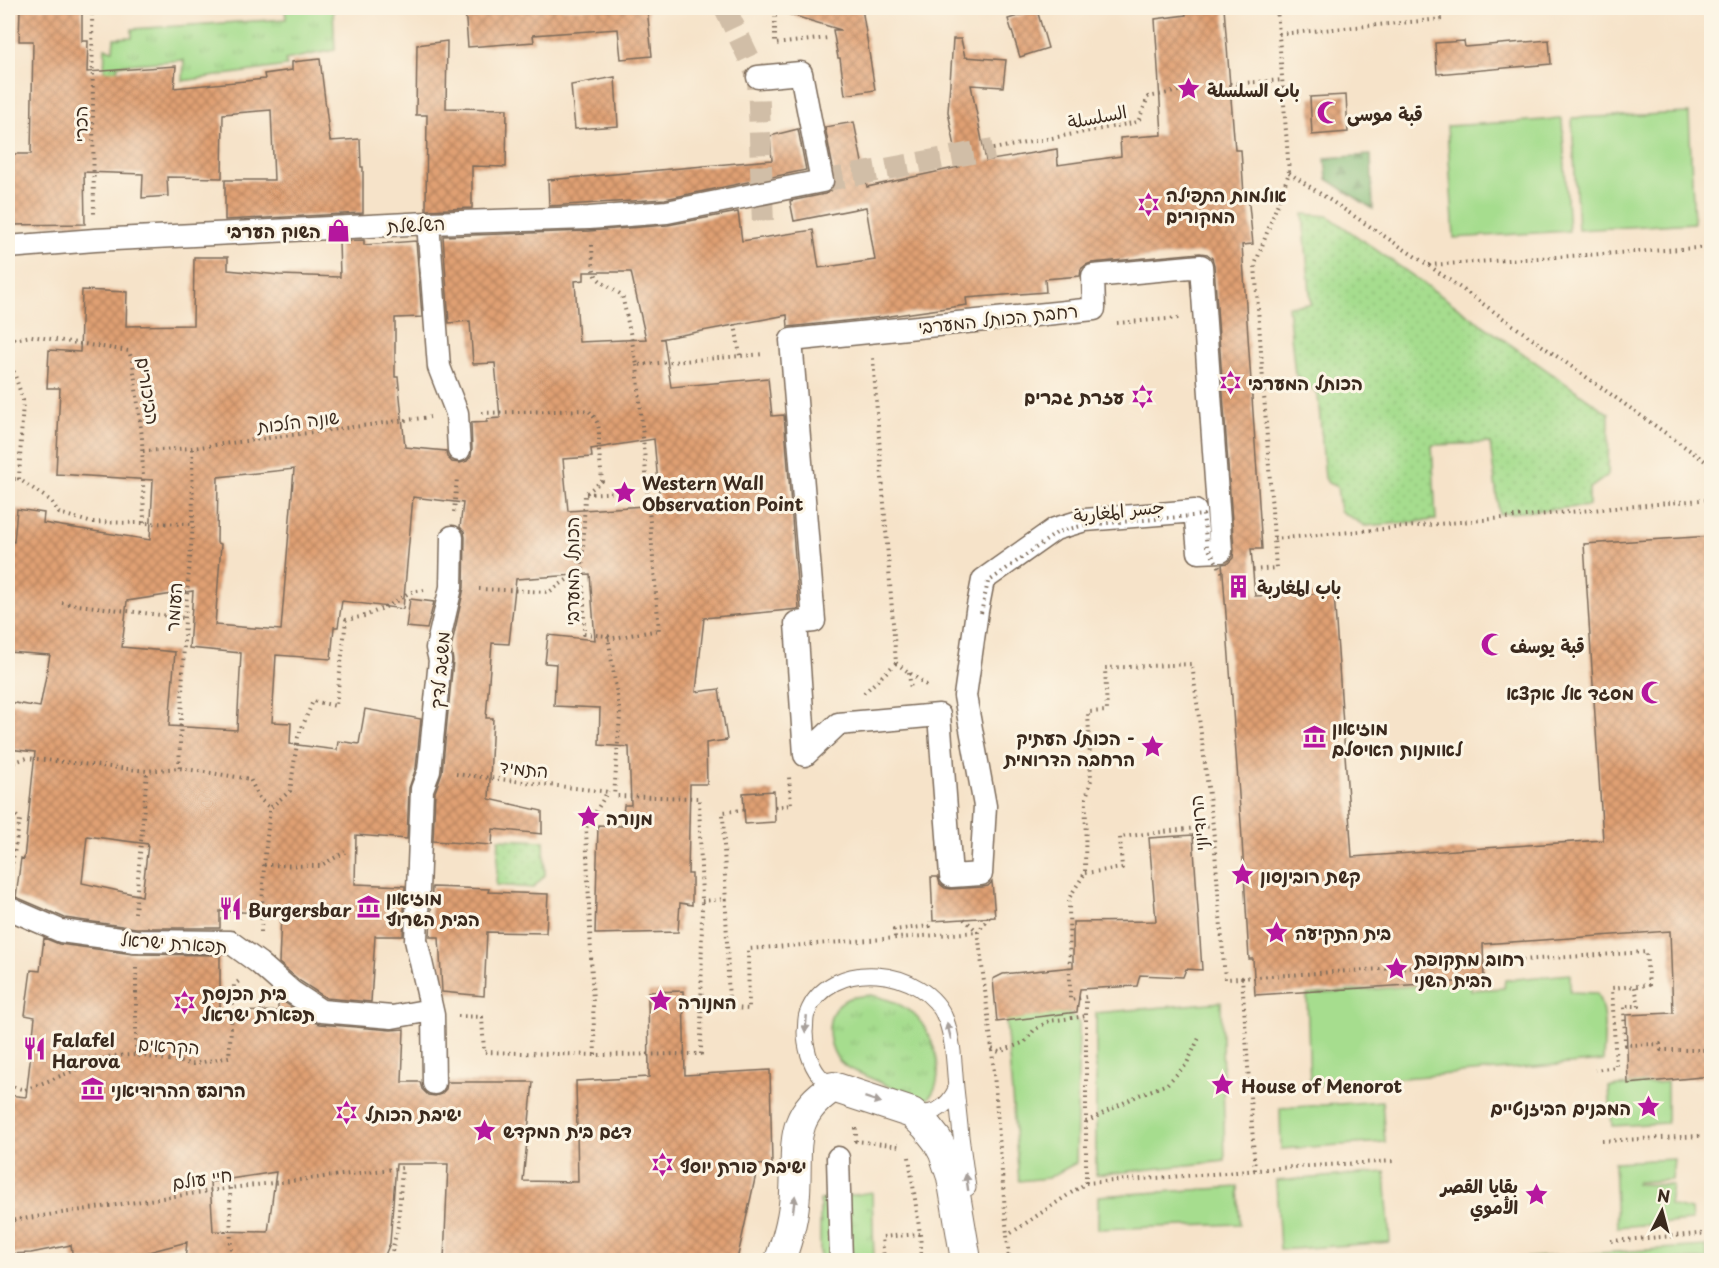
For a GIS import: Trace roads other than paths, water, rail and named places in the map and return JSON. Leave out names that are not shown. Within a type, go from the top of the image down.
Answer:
[{"type":"street","name":"השלשלת","points":[[8,247],[94,240],[428,223],[589,218],[667,212],[822,181],[801,73],[758,77]]},
{"type":"street","points":[[428,223],[439,368],[457,414],[459,450]]},
{"type":"street","name":"רחבת הכותל המערבי","points":[[1202,266],[1221,551],[1199,552],[1195,511],[1084,520],[1055,529],[983,580],[965,696],[986,806],[981,874],[951,876],[939,715],[838,724],[805,755],[796,622],[814,621],[792,352],[791,340],[1094,309],[1093,276],[1202,266]]},
{"type":"street","name":"משגב לדך","points":[[434,1083],[432,1012],[416,940],[422,789],[429,771],[440,660],[437,648],[451,587],[452,537]]},
{"type":"street","name":"תפארת ישראל","points":[[8,908],[60,931],[135,941],[230,942],[259,963],[292,992],[321,1011],[392,1017],[432,1012]]},
{"type":"street","points":[[780,1260],[790,1233],[795,1194],[796,1136],[805,1114],[818,1097],[833,1087],[912,1113],[937,1140],[952,1177],[966,1260]]},
{"type":"street","points":[[838,1158],[841,1260]]},
{"type":"lane","points":[[833,1087],[819,1075],[811,1060],[805,1039],[806,1015],[819,994],[837,981],[864,974],[888,977],[913,984],[933,998],[946,1019],[952,1046],[963,1155],[980,1260]]},
{"type":"lane","points":[[912,1113],[923,1114],[940,1109],[952,1097],[956,1089]]},
{"type":"tunnel","points":[[725,8],[758,77],[763,226]]},
{"type":"tunnel","points":[[822,181],[993,149]]},
{"type":"place","name":"باب السلسلة","points":[[1189,89]]},
{"type":"place","name":"قبة موسى","points":[[1329,113]]},
{"type":"place","name":"אולמות התפילה המקורים","points":[[1148,204]]},
{"type":"place","name":"השוק הערבי","points":[[339,230]]},
{"type":"place","name":"הכותל המערבי","points":[[1230,382]]},
{"type":"place","name":"עזרת גברים","points":[[1142,396]]},
{"type":"place","name":"Western Wall Observation Point","points":[[624,492]]},
{"type":"place","name":"باب المغاربة","points":[[1239,586]]},
{"type":"place","name":"قبة يوسف","points":[[1492,645]]},
{"type":"place","name":"מסגד אל אקצא","points":[[1652,692]]},
{"type":"place","name":"מוזיאון לאומנות האיסלם","points":[[1314,737]]},
{"type":"place","name":"הכותל העתיק - הרחבה הדרומית","points":[[1153,747]]},
{"type":"place","name":"מנורה","points":[[588,817]]},
{"type":"place","name":"קשת רובינסון","points":[[1242,875]]},
{"type":"place","name":"מוזיאון הבית השרוף","points":[[368,907]]},
{"type":"place","name":"Burgersbar","points":[[230,909]]},
{"type":"place","name":"בית התקיעה","points":[[1277,932]]},
{"type":"place","name":"רחוב מתקופת הבית השני","points":[[1396,968]]},
{"type":"place","name":"המנורה","points":[[660,1001]]},
{"type":"place","name":"בית הכנסת תפארת ישראל","points":[[184,1002]]},
{"type":"place","name":"Falafel Harova","points":[[34,1049]]},
{"type":"place","name":"House of Menorot","points":[[1223,1085]]},
{"type":"place","name":"הרובע ההרודיאני","points":[[93,1089]]},
{"type":"place","name":"המבנים הביזנטיים","points":[[1649,1107]]},
{"type":"place","name":"ישיבת הכותל","points":[[347,1113]]},
{"type":"place","name":"דגם בית המקדש","points":[[485,1130]]},
{"type":"place","name":"ישיבת פורת יוסף","points":[[662,1165]]},
{"type":"place","name":"بقايا القصر الأموي","points":[[1536,1195]]}]
